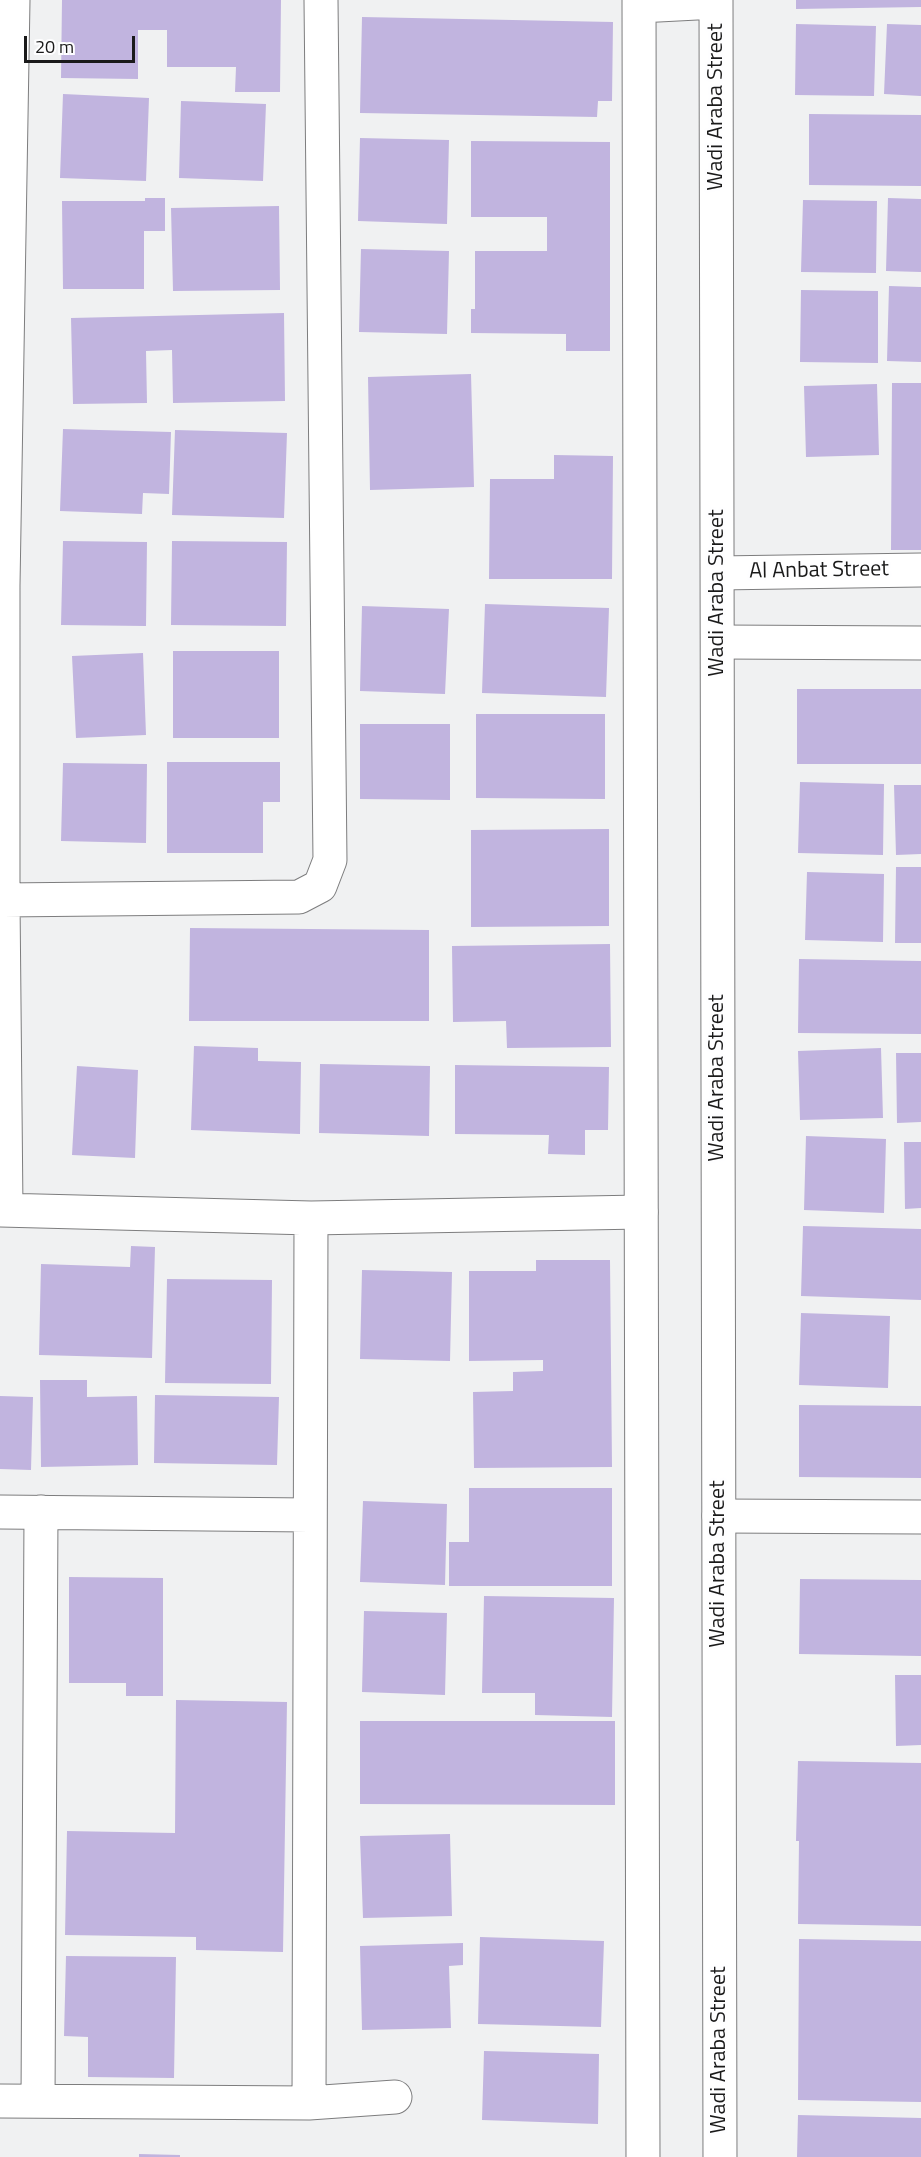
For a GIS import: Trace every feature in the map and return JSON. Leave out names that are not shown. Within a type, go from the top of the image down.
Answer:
[{"type":"street","points":[[13,0],[2,585],[3,1210],[311,1218],[641,1212]]},
{"type":"street","points":[[3,900],[299,897],[320,886],[330,860],[321,0]]},
{"type":"street","points":[[643,2157],[639,3],[716,1]]},
{"type":"street","name":"Wadi Araba Street","points":[[716,1],[720,2157]]},
{"type":"street","name":"Al Anbat Street","points":[[718,573],[921,570]]},
{"type":"street","points":[[718,642],[921,643]]},
{"type":"street","points":[[309,2103],[311,1218]]},
{"type":"street","points":[[0,1512],[309,1515]]},
{"type":"street","points":[[38,2101],[41,1512]]},
{"type":"street","points":[[719,1516],[921,1517]]},
{"type":"street","points":[[0,2101],[309,2103],[395,2097]]},
{"type":"building","points":[[62,0],[281,0],[280,92],[235,92],[236,67],[167,67],[167,30],[138,30],[138,79],[61,78]]},
{"type":"building","points":[[796,0],[921,0],[921,7],[796,9]]},
{"type":"building","points":[[362,17],[613,22],[612,101],[598,101],[597,117],[360,113]]},
{"type":"building","points":[[796,24],[876,26],[874,96],[795,95]]},
{"type":"building","points":[[887,24],[921,25],[921,96],[884,94]]},
{"type":"building","points":[[63,94],[149,98],[146,181],[60,178]]},
{"type":"building","points":[[181,101],[266,104],[263,181],[179,178]]},
{"type":"building","points":[[809,114],[921,115],[921,186],[809,185]]},
{"type":"building","points":[[360,138],[449,140],[447,224],[358,221]]},
{"type":"building","points":[[471,141],[610,142],[610,351],[566,351],[566,334],[471,333],[471,309],[475,309],[475,251],[547,251],[547,217],[471,217]]},
{"type":"building","points":[[145,198],[165,198],[165,231],[144,231],[144,289],[63,289],[62,201],[145,201]]},
{"type":"building","points":[[888,198],[921,199],[921,272],[886,271]]},
{"type":"building","points":[[803,200],[877,201],[876,273],[801,272]]},
{"type":"building","points":[[279,206],[280,290],[173,291],[171,208]]},
{"type":"building","points":[[361,249],[449,251],[447,334],[359,332]]},
{"type":"building","points":[[889,286],[921,287],[921,362],[887,361]]},
{"type":"building","points":[[801,290],[878,291],[878,363],[800,362]]},
{"type":"building","points":[[284,313],[285,401],[173,403],[172,350],[146,351],[147,403],[73,404],[71,318]]},
{"type":"building","points":[[471,374],[474,487],[370,490],[368,377]]},
{"type":"building","points":[[892,383],[921,383],[921,550],[891,550]]},
{"type":"building","points":[[877,384],[879,455],[806,457],[804,386]]},
{"type":"building","points":[[63,429],[171,432],[169,494],[143,493],[142,514],[60,511]]},
{"type":"building","points":[[175,430],[287,433],[284,518],[172,515]]},
{"type":"building","points":[[554,455],[613,456],[612,579],[489,579],[490,479],[554,479]]},
{"type":"building","points":[[63,541],[147,542],[146,626],[61,625]]},
{"type":"building","points":[[172,541],[287,542],[286,626],[171,625]]},
{"type":"building","points":[[485,604],[609,608],[606,697],[482,693]]},
{"type":"building","points":[[362,606],[449,609],[445,694],[360,691]]},
{"type":"building","points":[[173,651],[279,651],[279,738],[173,738]]},
{"type":"building","points":[[143,653],[146,735],[76,738],[72,656]]},
{"type":"building","points":[[797,689],[921,689],[921,764],[797,764]]},
{"type":"building","points":[[476,714],[605,714],[605,799],[476,798]]},
{"type":"building","points":[[360,724],[450,724],[450,800],[360,799]]},
{"type":"building","points":[[167,762],[280,762],[280,802],[263,802],[263,853],[167,853]]},
{"type":"building","points":[[63,763],[147,764],[146,843],[61,841]]},
{"type":"building","points":[[800,782],[884,784],[883,855],[798,853]]},
{"type":"building","points":[[894,785],[921,785],[921,854],[896,855]]},
{"type":"building","points":[[609,829],[609,926],[471,927],[471,830]]},
{"type":"building","points":[[896,867],[921,867],[921,943],[895,943]]},
{"type":"building","points":[[807,872],[884,874],[883,942],[805,940]]},
{"type":"building","points":[[190,928],[429,930],[429,1021],[189,1021]]},
{"type":"building","points":[[610,944],[611,1047],[507,1048],[506,1021],[453,1022],[452,946]]},
{"type":"building","points":[[799,959],[921,961],[921,1034],[798,1033]]},
{"type":"building","points":[[194,1046],[258,1048],[258,1061],[301,1062],[300,1134],[191,1130]]},
{"type":"building","points":[[881,1048],[883,1118],[800,1120],[798,1051]]},
{"type":"building","points":[[896,1053],[921,1053],[921,1122],[897,1123]]},
{"type":"building","points":[[320,1064],[430,1066],[429,1136],[319,1133]]},
{"type":"building","points":[[455,1065],[609,1067],[608,1130],[585,1130],[585,1155],[548,1154],[549,1135],[455,1134]]},
{"type":"building","points":[[77,1066],[138,1070],[135,1158],[72,1155]]},
{"type":"building","points":[[806,1136],[886,1139],[884,1213],[804,1210]]},
{"type":"building","points":[[904,1142],[921,1142],[921,1208],[905,1209]]},
{"type":"building","points":[[803,1226],[921,1229],[921,1300],[801,1296]]},
{"type":"building","points":[[131,1246],[155,1247],[152,1358],[39,1355],[41,1264],[130,1267]]},
{"type":"building","points":[[536,1260],[610,1260],[612,1467],[474,1468],[473,1392],[513,1391],[513,1372],[543,1371],[543,1360],[469,1361],[469,1271],[536,1271]]},
{"type":"building","points":[[362,1270],[452,1272],[450,1361],[360,1359]]},
{"type":"building","points":[[167,1279],[272,1280],[271,1384],[165,1383]]},
{"type":"building","points":[[801,1313],[890,1316],[888,1388],[799,1385]]},
{"type":"building","points":[[40,1380],[87,1380],[87,1397],[137,1396],[138,1465],[41,1467]]},
{"type":"building","points":[[155,1395],[279,1397],[277,1465],[154,1463]]},
{"type":"building","points":[[0,1396],[33,1397],[31,1470],[0,1469]]},
{"type":"building","points":[[799,1405],[921,1406],[921,1478],[799,1477]]},
{"type":"building","points":[[469,1488],[612,1488],[612,1586],[449,1586],[449,1542],[469,1542]]},
{"type":"building","points":[[363,1501],[447,1504],[445,1585],[360,1582]]},
{"type":"building","points":[[69,1577],[163,1578],[163,1696],[126,1696],[126,1683],[69,1683]]},
{"type":"building","points":[[800,1579],[921,1580],[921,1656],[799,1654]]},
{"type":"building","points":[[484,1596],[614,1598],[612,1717],[535,1715],[535,1693],[482,1693]]},
{"type":"building","points":[[364,1611],[447,1613],[445,1695],[362,1692]]},
{"type":"building","points":[[895,1675],[921,1675],[921,1745],[896,1746]]},
{"type":"building","points":[[176,1700],[287,1702],[283,1952],[196,1950],[196,1937],[65,1935],[67,1831],[175,1833]]},
{"type":"building","points":[[360,1721],[615,1721],[615,1805],[360,1804]]},
{"type":"building","points":[[798,1761],[921,1763],[921,1926],[798,1924],[799,1841],[796,1841]]},
{"type":"building","points":[[450,1834],[452,1916],[363,1918],[360,1836]]},
{"type":"building","points":[[480,1937],[604,1941],[601,2027],[478,2024]]},
{"type":"building","points":[[799,1939],[921,1941],[921,2102],[798,2100]]},
{"type":"building","points":[[463,1943],[463,1965],[449,1966],[451,2028],[362,2030],[360,1946]]},
{"type":"building","points":[[66,1956],[176,1957],[174,2078],[88,2077],[88,2037],[64,2036]]},
{"type":"building","points":[[484,2051],[599,2054],[598,2124],[482,2120]]},
{"type":"building","points":[[798,2115],[921,2118],[921,2157],[797,2157]]},
{"type":"building","points":[[139,2154],[180,2155],[180,2157],[139,2157]]}]
